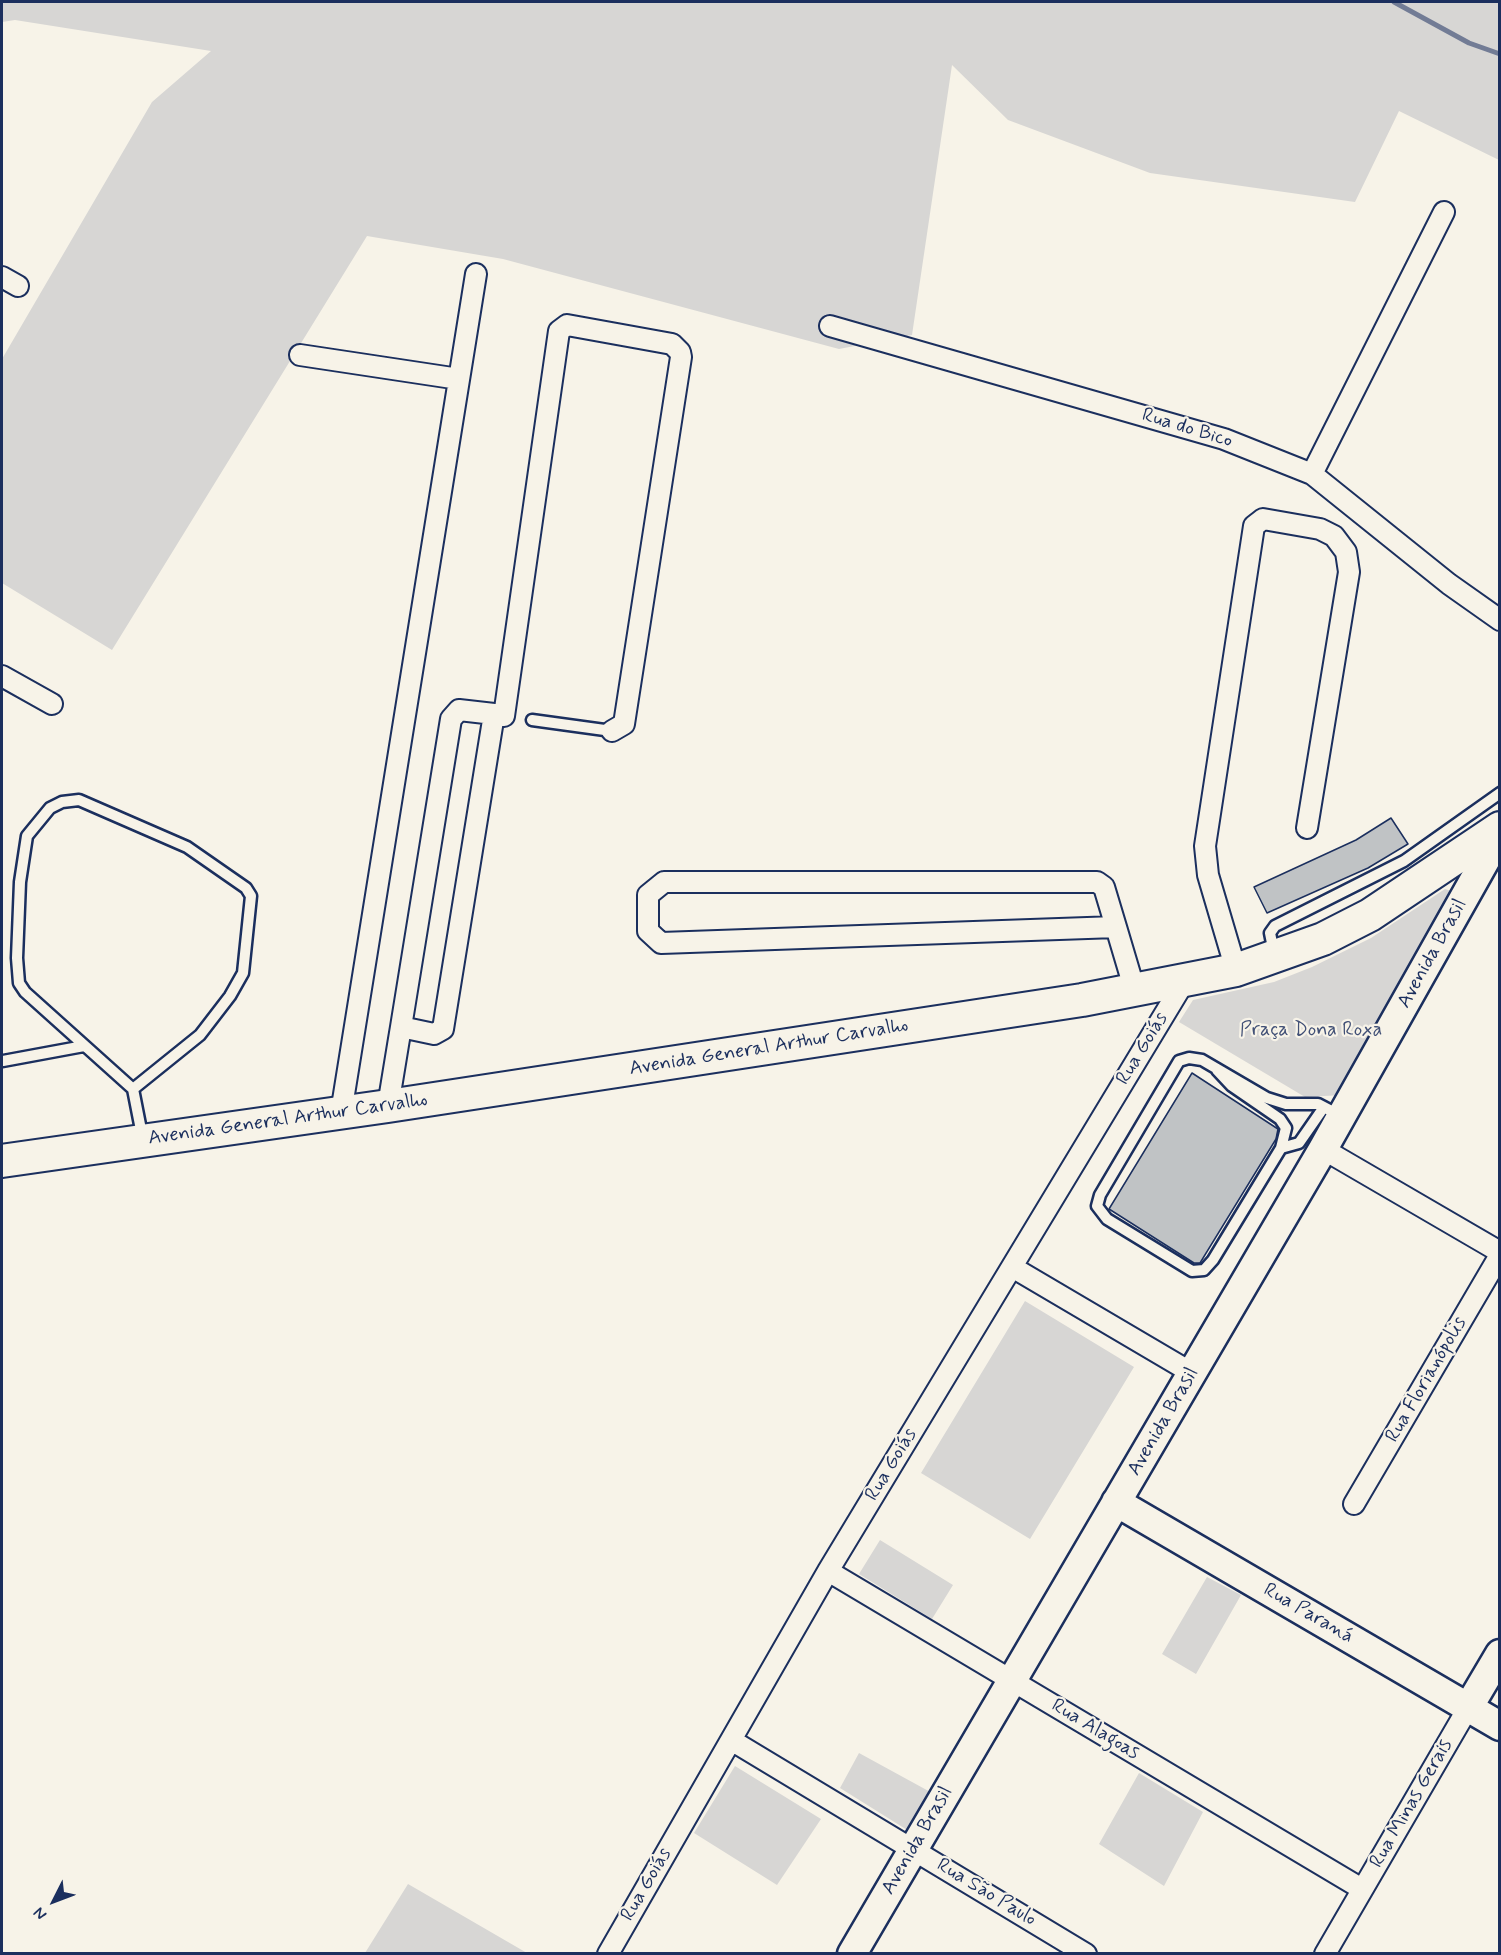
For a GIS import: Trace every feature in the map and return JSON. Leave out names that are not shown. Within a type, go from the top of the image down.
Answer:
[{"type":"main road","name":"Avenida General Arthur Carvalho","points":[[2,1161],[388,1106],[1184,982],[1236,970],[1323,939],[1370,915],[1500,828]]},
{"type":"main road","name":"Avenida Brasil","points":[[852,1953],[1323,1149],[1333,1112],[1500,834]]},
{"type":"main road","name":"Avenida Brasil","points":[[1454,859],[1467,876],[1470,887]]},
{"type":"main road","name":"Rua Paraná","points":[[1116,1502],[1500,1726]]},
{"type":"main road","name":"Rua Minas Gerais","points":[[1468,1708],[1500,1654]]},
{"type":"street","points":[[1312,474],[1444,212]]},
{"type":"street","points":[[341,1113],[476,274]]},
{"type":"street","points":[[504,716],[559,331],[567,325],[672,344],[680,352],[681,357],[624,724],[612,731]]},
{"type":"street","name":"Rua do Bico","points":[[830,326],[1224,439],[1312,474],[1449,584],[1500,620]]},
{"type":"street","points":[[300,355],[459,379]]},
{"type":"street","points":[[1236,970],[1208,875],[1205,846],[1254,526],[1263,519],[1320,529],[1334,536],[1346,552],[1349,572],[1307,828]]},
{"type":"street","points":[[2,676],[52,704]]},
{"type":"street","points":[[388,1106],[451,719],[459,710],[494,714],[443,1029],[434,1034],[401,1027]]},
{"type":"street","points":[[1116,927],[661,943],[652,938],[648,931],[648,895],[664,882],[1096,882],[1104,887],[1116,927],[1135,991]]},
{"type":"street","name":"Rua Goiás","points":[[608,1953],[828,1571],[1184,982]]},
{"type":"street","points":[[1323,1149],[1500,1254]]},
{"type":"street","name":"Rua Florianópolis","points":[[1354,1504],[1500,1254]]},
{"type":"street","points":[[1012,1267],[1192,1373]]},
{"type":"street","name":"Rua Alagoas","points":[[828,1571],[1362,1889]]},
{"type":"street","name":"Rua Minas Gerais","points":[[1324,1953],[1468,1708]]},
{"type":"street","name":"Rua São Paulo","points":[[731,1740],[1086,1953]]},
{"type":"lane","points":[[532,720],[612,731]]},
{"type":"lane","points":[[1275,957],[1270,933],[1275,926],[1404,861],[1500,794]]},
{"type":"lane","points":[[133,1089],[200,1035],[230,996],[243,973],[251,896],[246,888],[187,847],[79,800],[62,802],[50,808],[27,836],[20,882],[17,973],[25,992],[133,1089],[143,1141]]},
{"type":"lane","points":[[3,1061],[84,1046]]},
{"type":"lane","points":[[1217,1070],[1232,1086],[1280,1119],[1286,1128],[1281,1148],[1213,1260],[1204,1270],[1192,1271],[1107,1219],[1099,1210],[1100,1195],[1179,1061],[1189,1058],[1202,1060],[1267,1098],[1286,1104],[1310,1103],[1333,1112],[1299,1143],[1281,1148]]},
{"type":"green space","points":[[2,2],[1499,2],[1499,160],[1399,111],[1355,202],[1150,173],[1008,120],[952,65],[912,335],[839,349],[503,259],[367,236],[112,650],[2,583],[2,359],[152,102],[211,51],[15,20],[2,22]]},
{"type":"green space","name":"Praça Dona Roxa","points":[[1445,889],[1455,892],[1343,1095],[1305,1097],[1179,1022],[1193,1000],[1274,982],[1312,967],[1371,938]]},
{"type":"green space","points":[[1025,1301],[1134,1367],[1030,1539],[921,1473]]},
{"type":"green space","points":[[880,1540],[953,1585],[932,1619],[859,1574]]},
{"type":"green space","points":[[1207,1577],[1241,1595],[1196,1674],[1162,1654]]},
{"type":"green space","points":[[859,1753],[934,1794],[912,1833],[840,1788]]},
{"type":"green space","points":[[735,1766],[821,1819],[777,1885],[694,1833]]},
{"type":"green space","points":[[1139,1773],[1203,1812],[1164,1886],[1099,1844]]},
{"type":"green space","points":[[408,1884],[527,1953],[365,1953]]},
{"type":"building","points":[[1391,818],[1408,844],[1368,868],[1267,913],[1254,887],[1356,840]]},
{"type":"building","points":[[1192,1073],[1278,1129],[1276,1139],[1200,1263],[1194,1263],[1109,1209]]},
{"type":"waterway","points":[[1394,2],[1469,43],[1500,54]]}]
